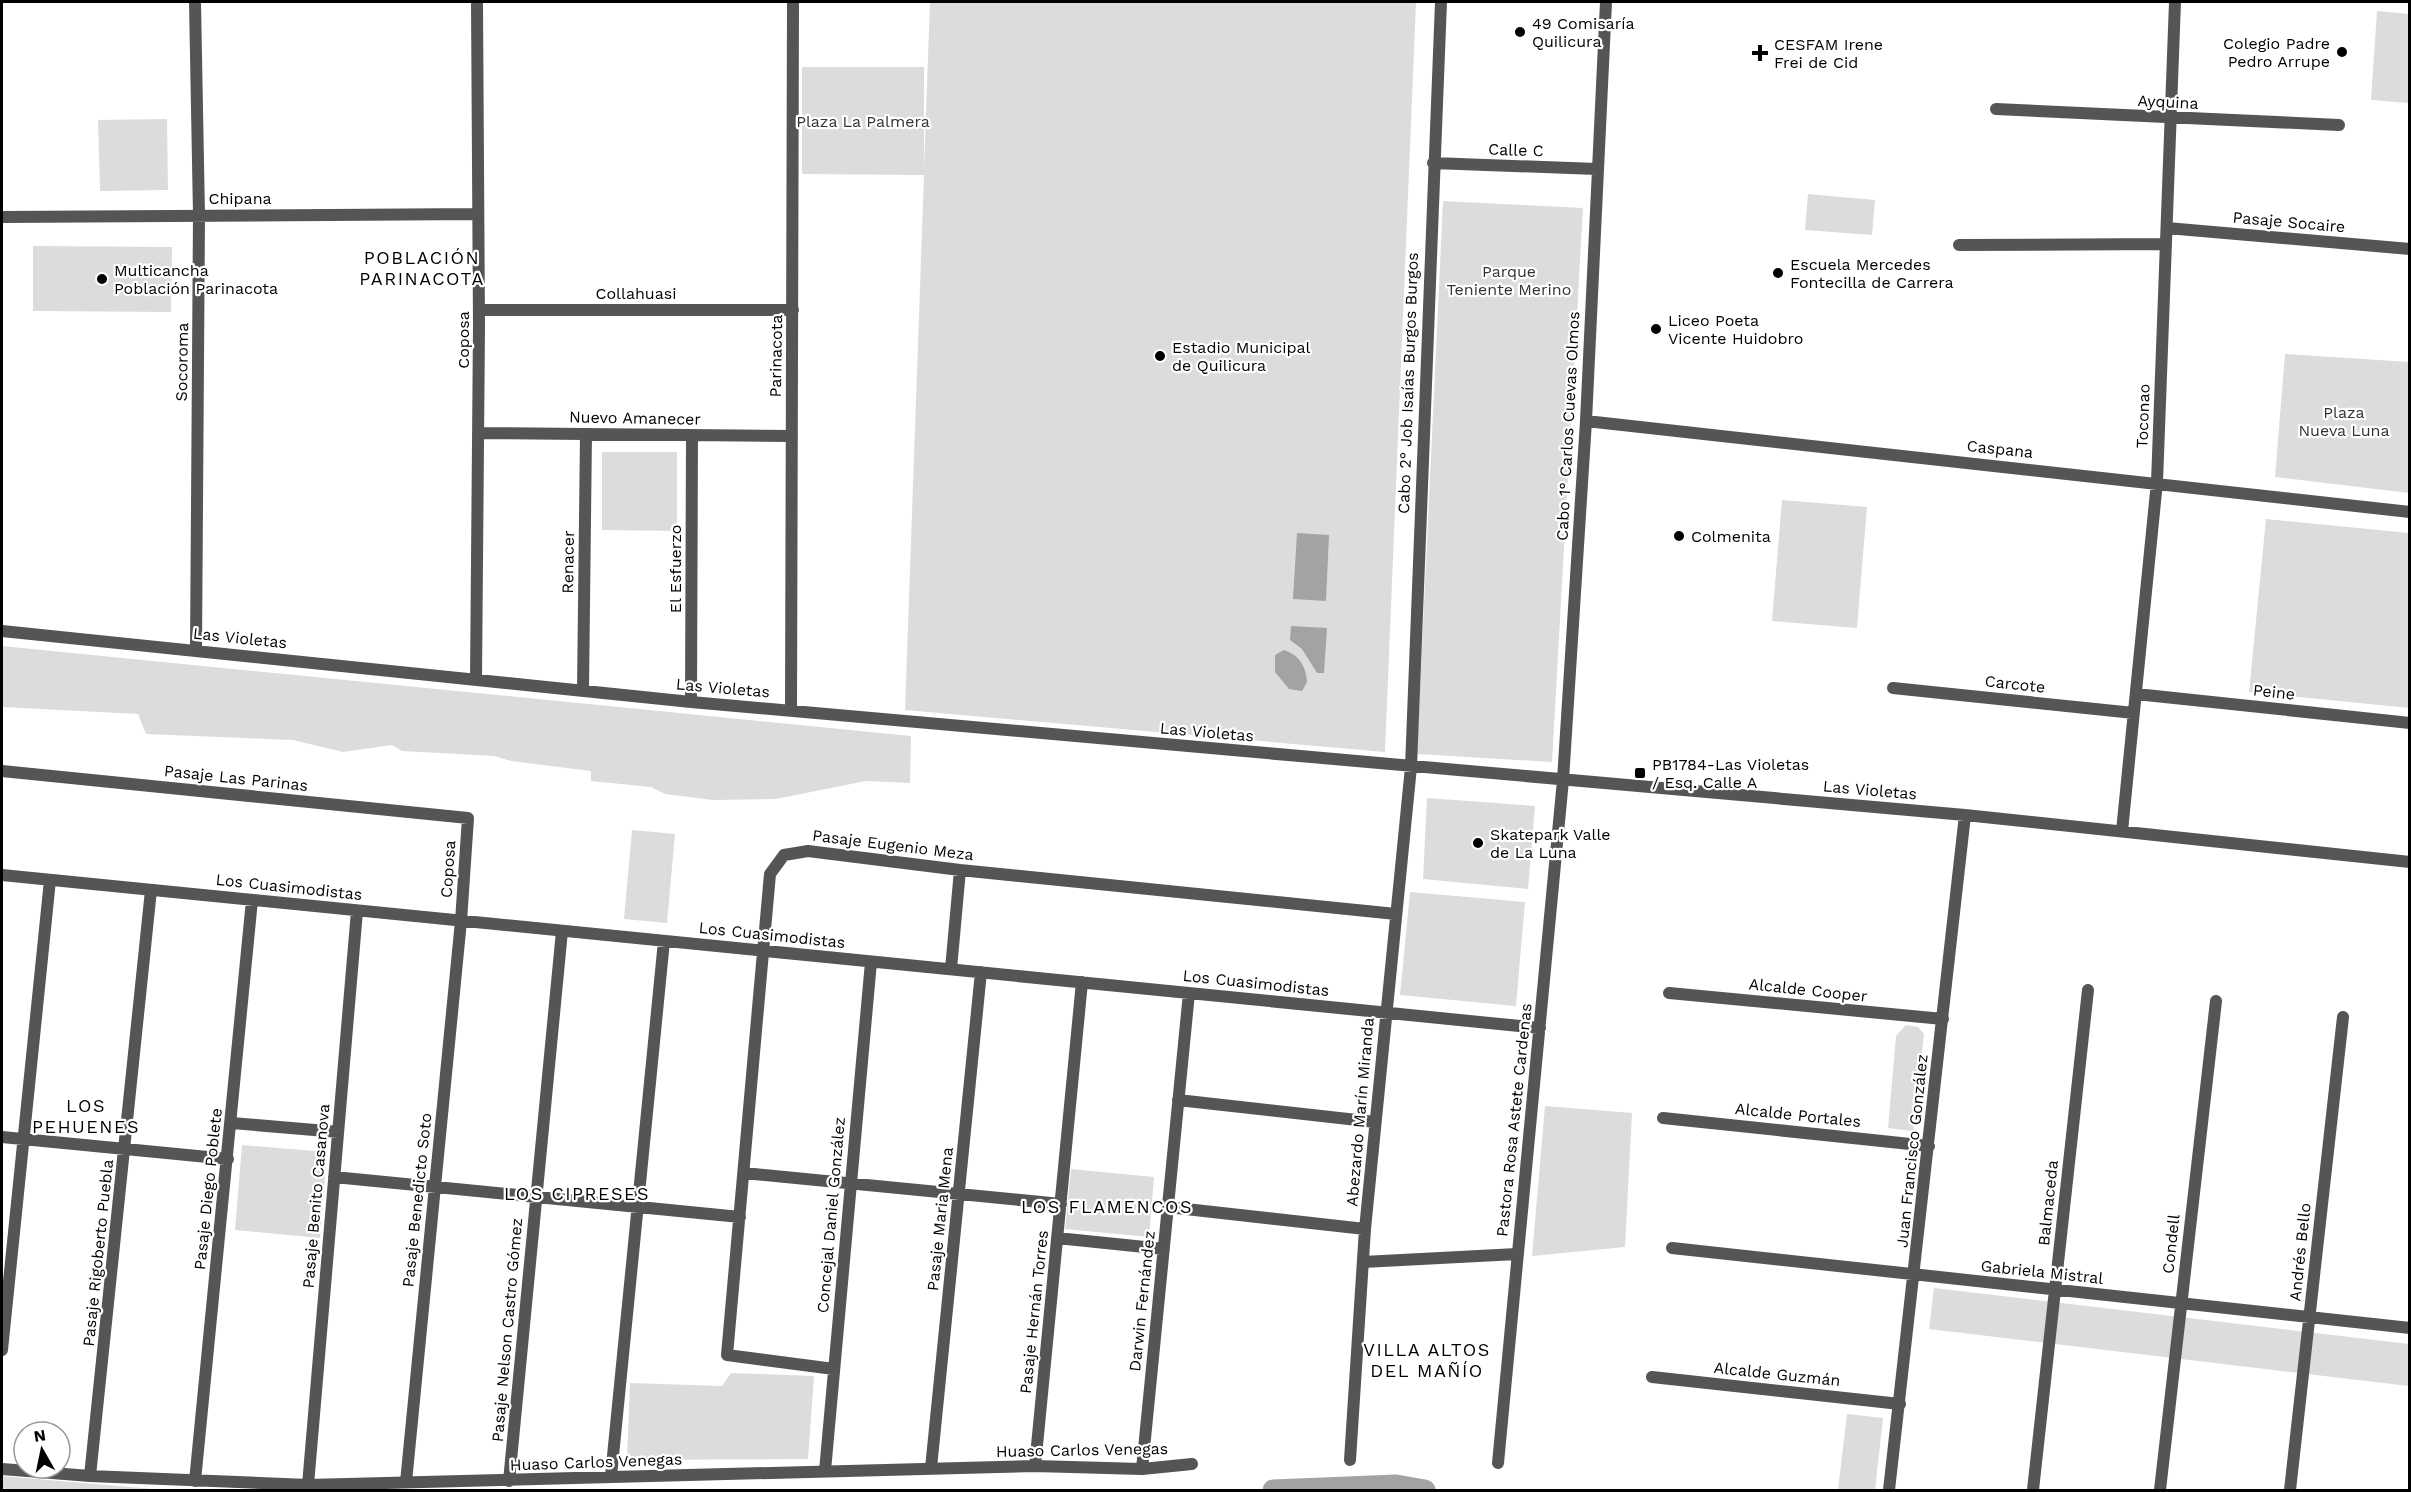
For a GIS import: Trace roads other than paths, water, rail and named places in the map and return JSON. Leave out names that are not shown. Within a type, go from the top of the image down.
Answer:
[{"type":"street","name":"Socoroma","points":[[195,2],[199,215],[196,650]]},
{"type":"street","name":"Coposa","points":[[476,679],[479,433],[477,2]]},
{"type":"street","name":"Parinacota","points":[[791,711],[793,2]]},
{"type":"street","name":"Cabo 2° Job Isaías Burgos Burgos","points":[[1411,767],[1433,163],[1442,2]]},
{"type":"street","name":"Cabo 1° Carlos Cuevas Olmos","points":[[1563,780],[1586,421],[1606,2]]},
{"type":"street","name":"Toconao","points":[[2122,831],[2157,482],[2175,2]]},
{"type":"street","name":"Ayquina","points":[[1996,109],[2170,119],[2339,125]]},
{"type":"street","name":"Calle C","points":[[1433,163],[1597,169]]},
{"type":"street","name":"Chipana","points":[[2,217],[478,214]]},
{"type":"street","name":"Pasaje Socaire","points":[[2167,228],[2409,249]]},
{"type":"street","points":[[1959,245],[2166,244]]},
{"type":"street","name":"Collahuasi","points":[[479,310],[793,310]]},
{"type":"street","name":"Caspana","points":[[1586,421],[2157,482],[2409,512]]},
{"type":"street","name":"Nuevo Amanecer","points":[[479,433],[792,436]]},
{"type":"street","name":"Renacer","points":[[583,690],[586,434]]},
{"type":"street","name":"El Esfuerzo","points":[[691,702],[692,435]]},
{"type":"street","name":"Las Violetas","points":[[2,631],[691,702],[1965,815],[2409,862]]},
{"type":"street","name":"Carcote","points":[[1893,688],[2134,712]]},
{"type":"street","name":"Peine","points":[[2136,694],[2409,723]]},
{"type":"street","name":"Abezardo Marín Miranda","points":[[1350,1460],[1365,1229],[1411,767]]},
{"type":"street","name":"Pasaje Las Parinas","points":[[2,771],[468,818]]},
{"type":"street","name":"Pastora Rosa Astete Cardenas","points":[[1498,1464],[1563,780]]},
{"type":"street","name":"Juan Francisco González","points":[[1889,1491],[1965,815]]},
{"type":"street","name":"Coposa","points":[[461,921],[468,818]]},
{"type":"street","name":"Pasaje Eugenio Meza","points":[[834,1369],[726,1355],[765,951],[770,874],[784,855],[808,850],[960,870],[1396,914]]},
{"type":"street","points":[[951,969],[960,870]]},
{"type":"street","name":"Los Cuasimodistas","points":[[2,875],[1540,1028]]},
{"type":"street","points":[[2,1350],[26,1140],[50,880]]},
{"type":"street","name":"Pasaje Rigoberto Puebla","points":[[90,1476],[126,1149],[150,890]]},
{"type":"street","name":"Pasaje Diego Poblete","points":[[195,1481],[232,1123],[252,900]]},
{"type":"street","name":"Pasaje Benito Casanova","points":[[309,1485],[357,911]]},
{"type":"street","name":"Pasaje Benedicto Soto","points":[[406,1482],[461,921]]},
{"type":"street","name":"Pasaje Nelson Castro Gómez","points":[[509,1481],[562,931]]},
{"type":"street","points":[[611,1476],[664,941]]},
{"type":"street","name":"Concejal Daniel González","points":[[825,1471],[871,962]]},
{"type":"street","name":"Pasaje Maria Mena","points":[[931,1468],[981,972]]},
{"type":"street","name":"Pasaje Hernán Torres","points":[[1035,1466],[1082,982]]},
{"type":"street","name":"Balmaceda","points":[[2033,1491],[2088,990]]},
{"type":"street","name":"Darwin Fernández","points":[[1142,1469],[1189,993]]},
{"type":"street","name":"Alcalde Cooper","points":[[1670,993],[1943,1019]]},
{"type":"street","name":"Condell","points":[[2160,1491],[2216,1001]]},
{"type":"street","name":"Andrés Bello","points":[[2290,1491],[2343,1017]]},
{"type":"street","points":[[1178,1100],[1375,1122]]},
{"type":"street","name":"Alcalde Portales","points":[[1663,1118],[1929,1146]]},
{"type":"street","points":[[232,1123],[338,1132]]},
{"type":"street","points":[[2,1137],[228,1159]]},
{"type":"street","points":[[744,1173],[1061,1204]]},
{"type":"street","points":[[334,1177],[740,1217]]},
{"type":"street","points":[[1167,1207],[1365,1229]]},
{"type":"street","points":[[1057,1238],[1164,1249]]},
{"type":"street","name":"Gabriela Mistral","points":[[1672,1248],[2409,1328]]},
{"type":"street","points":[[1363,1262],[1517,1254]]},
{"type":"street","name":"Alcalde Guzmán","points":[[1652,1377],[1900,1404]]},
{"type":"street","name":"Huaso Carlos Venegas","points":[[2,1469],[90,1476],[309,1485],[1035,1466],[1142,1469],[1192,1464]]},
{"type":"waterway","points":[[1273,1490],[1396,1485],[1425,1490]]},
{"type":"place","name":"49 Comisaría Quilicura","points":[[1520,32]]},
{"type":"place","name":"Colegio Padre Pedro Arrupe","points":[[2342,52]]},
{"type":"place","name":"CESFAM Irene Frei de Cid","points":[[1760,53]]},
{"type":"place","name":"Escuela Mercedes Fontecilla de Carrera","points":[[1778,273]]},
{"type":"place","name":"Multicancha Población Parinacota","points":[[102,279]]},
{"type":"place","name":"Liceo Poeta Vicente Huidobro","points":[[1656,329]]},
{"type":"place","name":"Estadio Municipal de Quilicura","points":[[1160,356]]},
{"type":"place","name":"Colmenita","points":[[1679,536]]},
{"type":"place","name":"PB1784-Las Violetas / Esq. Calle A","points":[[1640,773]]},
{"type":"place","name":"Skatepark Valle de La Luna","points":[[1478,843]]},
{"type":"district","name":"POBLACIÓN PARINACOTA","points":[[422,267]]},
{"type":"district","name":"LOS PEHUENES","points":[[86,1115]]},
{"type":"district","name":"LOS CIPRESES","points":[[577,1193]]},
{"type":"district","name":"LOS FLAMENCOS","points":[[1107,1206]]},
{"type":"district","name":"VILLA ALTOS DEL MAÑÍO","points":[[1427,1359]]},
{"type":"park label","name":"Plaza La Palmera","points":[[863,121]]},
{"type":"park label","name":"Parque Teniente Merino","points":[[1509,280]]},
{"type":"park label","name":"Plaza Nueva Luna","points":[[2344,421]]}]
